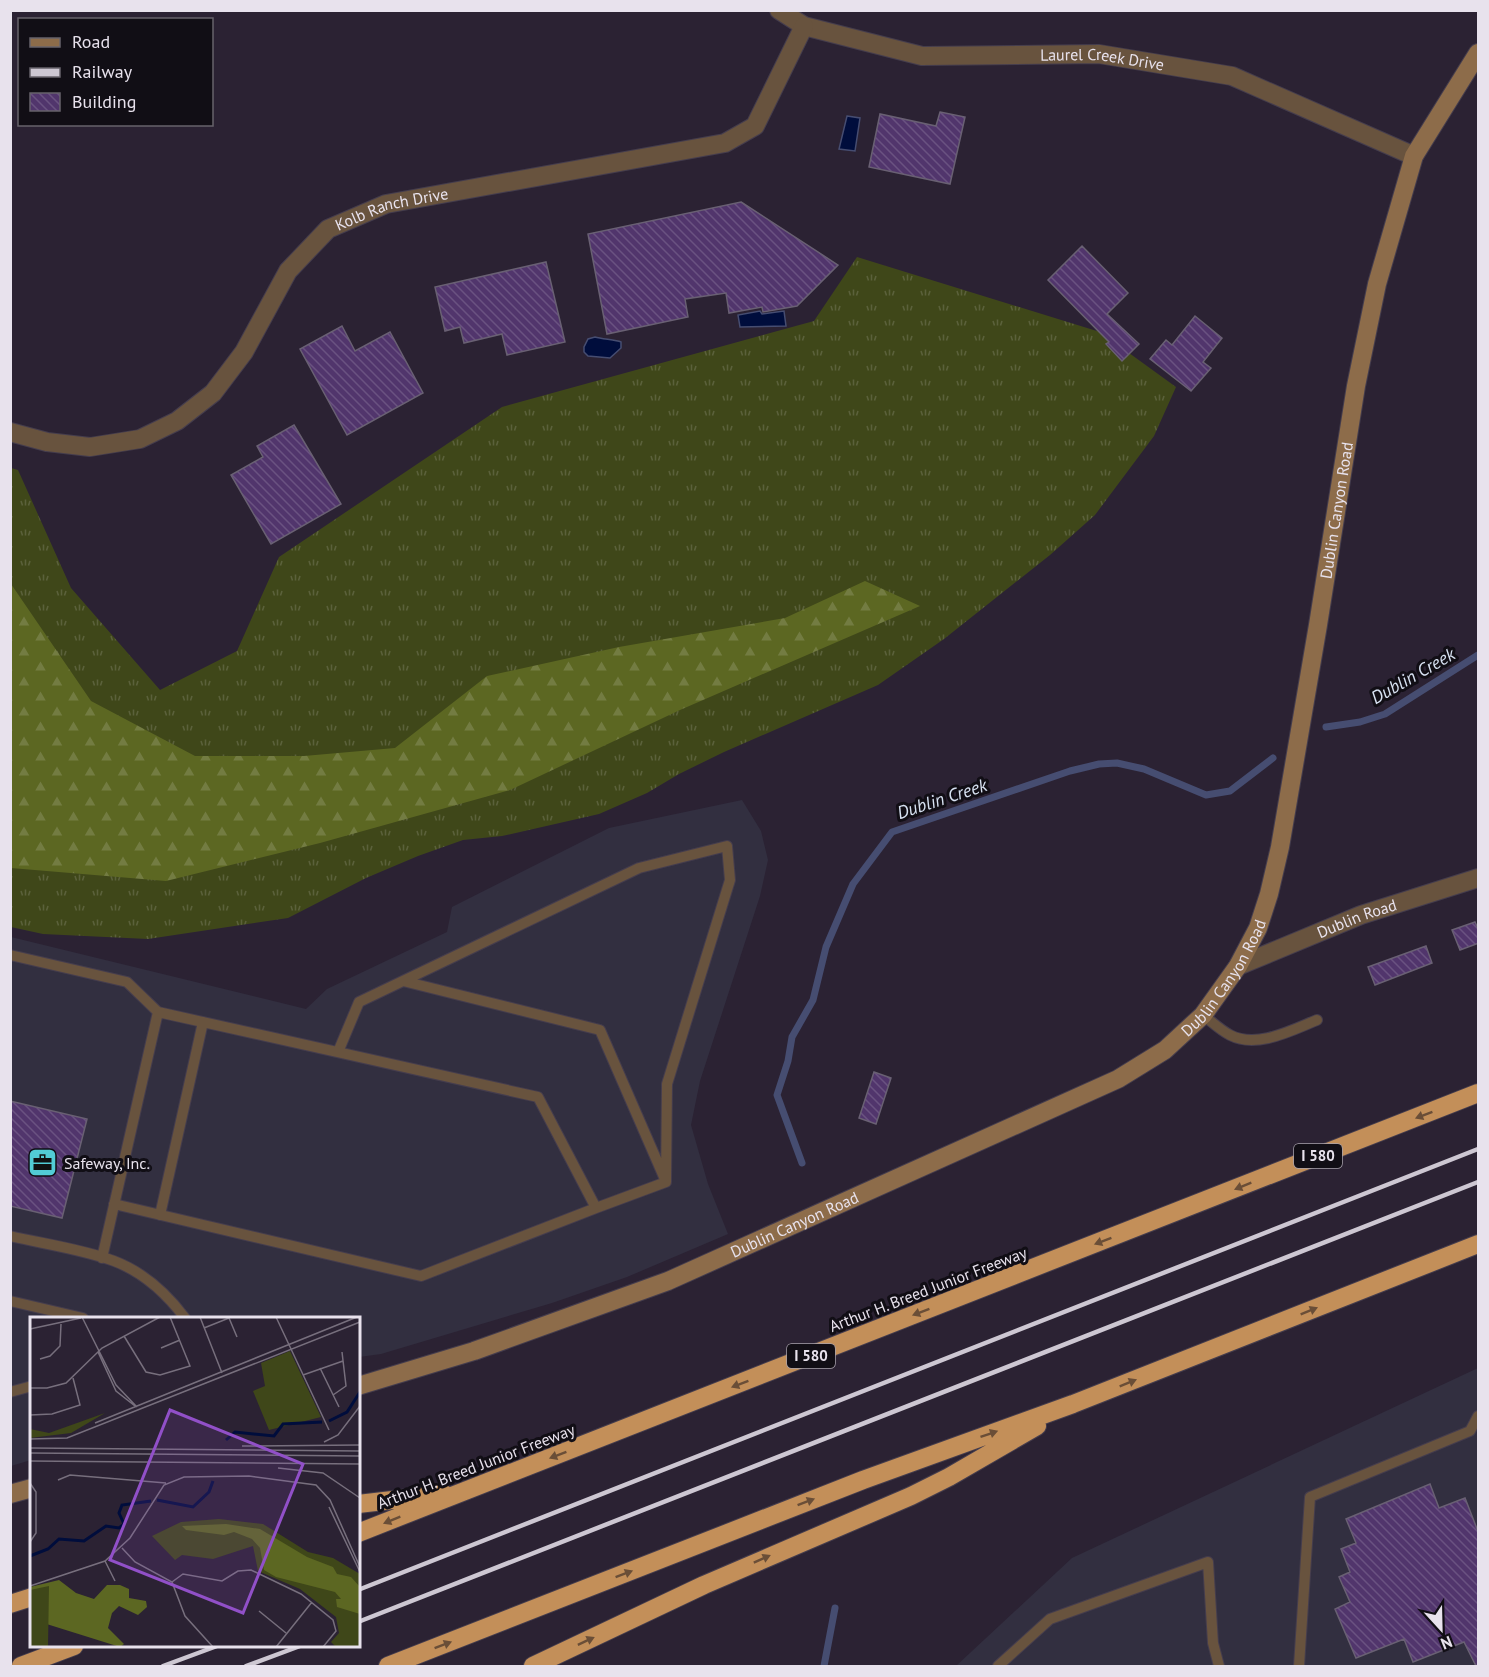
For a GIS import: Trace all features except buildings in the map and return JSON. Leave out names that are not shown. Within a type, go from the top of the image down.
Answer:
[{"type":"highway","name":"Arthur H. Breed Junior Freeway","points":[[360,1532],[1479,1093]]},
{"type":"highway","points":[[388,1666],[882,1473],[1073,1404],[1479,1244]]},
{"type":"highway","points":[[533,1666],[704,1585],[921,1491],[958,1472],[1073,1404]]},
{"type":"highway","points":[[360,1504],[464,1492]]},
{"type":"highway","points":[[10,1604],[30,1598]]},
{"type":"highway","points":[[21,1666],[71,1647]]},
{"type":"main road","name":"Dublin Canyon Road","points":[[360,1385],[474,1351],[668,1281],[1135,1071],[1164,1050],[1203,1015],[1238,966],[1258,928],[1269,894],[1280,847],[1356,386],[1377,284],[1414,156],[1479,53]]},
{"type":"main road","points":[[10,1494],[30,1489]]},
{"type":"street","name":"Laurel Creek Drive","points":[[779,10],[804,26],[922,56],[1099,54],[1232,76],[1414,156]]},
{"type":"street","name":"Kolb Ranch Drive","points":[[10,432],[47,442],[90,447],[140,439],[177,421],[213,393],[244,352],[288,271],[328,229],[386,204],[725,143],[755,126],[804,26]]},
{"type":"street","name":"Dublin Road","points":[[1238,966],[1361,915],[1479,878]]},
{"type":"lane","points":[[338,1052],[359,1002],[639,868],[727,846],[730,880],[668,1084],[666,1182]]},
{"type":"lane","points":[[10,955],[127,982],[158,1012],[538,1097],[596,1208]]},
{"type":"lane","points":[[403,981],[600,1030],[666,1182]]},
{"type":"lane","points":[[102,1258],[158,1012]]},
{"type":"lane","points":[[1203,1015],[1228,1034],[1257,1040],[1278,1035],[1317,1020]]},
{"type":"lane","points":[[160,1215],[203,1022]]},
{"type":"lane","points":[[114,1204],[421,1276],[666,1182]]},
{"type":"lane","points":[[10,1236],[116,1262],[152,1283],[172,1300],[184,1317]]},
{"type":"lane","points":[[10,1301],[79,1317]]},
{"type":"lane","points":[[10,1392],[30,1387]]},
{"type":"lane","points":[[1299,1666],[1310,1497],[1470,1431],[1478,1418]]},
{"type":"lane","points":[[998,1666],[1050,1619],[1208,1562],[1213,1642],[1219,1666]]},
{"type":"shaded area","points":[[847,116],[860,118],[855,151],[839,149]]},
{"type":"shaded area","points":[[760,311],[762,314],[784,311],[786,326],[740,327],[738,315]]},
{"type":"shaded area","points":[[595,337],[621,342],[621,348],[610,358],[588,356],[584,352],[584,347],[588,339]]},
{"type":"shaded area","points":[[742,800],[761,831],[768,860],[760,896],[700,1081],[691,1125],[708,1184],[728,1234],[627,1277],[552,1303],[381,1354],[360,1357],[360,1317],[30,1317],[30,1460],[11,1466],[11,937],[306,1009],[327,989],[447,932],[452,907],[609,828]]},
{"type":"shaded area","points":[[1478,1368],[1478,1666],[956,1666],[1072,1558]]},
{"type":"green space","points":[[857,257],[1100,332],[1176,387],[1154,436],[1095,515],[1050,555],[944,639],[878,685],[724,752],[647,793],[599,814],[502,836],[463,840],[366,878],[288,918],[148,939],[43,934],[11,927],[11,468],[18,470],[71,588],[160,690],[237,651],[279,557],[502,407],[814,321]]},
{"type":"green space","points":[[865,581],[920,606],[680,710],[510,790],[320,843],[166,881],[11,868],[11,584],[91,701],[195,756],[304,756],[395,748],[487,676],[619,647],[785,618]]},
{"type":"waterway","name":"Dublin Creek","points":[[1326,727],[1360,722],[1385,714],[1478,655]]},
{"type":"waterway","name":"Dublin Creek","points":[[802,1163],[777,1095],[788,1061],[792,1037],[813,1000],[826,947],[853,884],[892,832],[1070,771],[1099,764],[1117,763],[1144,769],[1206,795],[1230,791],[1273,758]]},
{"type":"waterway","name":"Dublin Creek","points":[[824,1666],[835,1608]]},
{"type":"railway","points":[[360,1589],[1478,1149]]},
{"type":"railway","points":[[360,1621],[1478,1182]]},
{"type":"railway","points":[[163,1666],[214,1647]]},
{"type":"railway","points":[[246,1666],[297,1647]]},
{"type":"place","name":"Safeway, Inc.","points":[[43,1163]]}]
